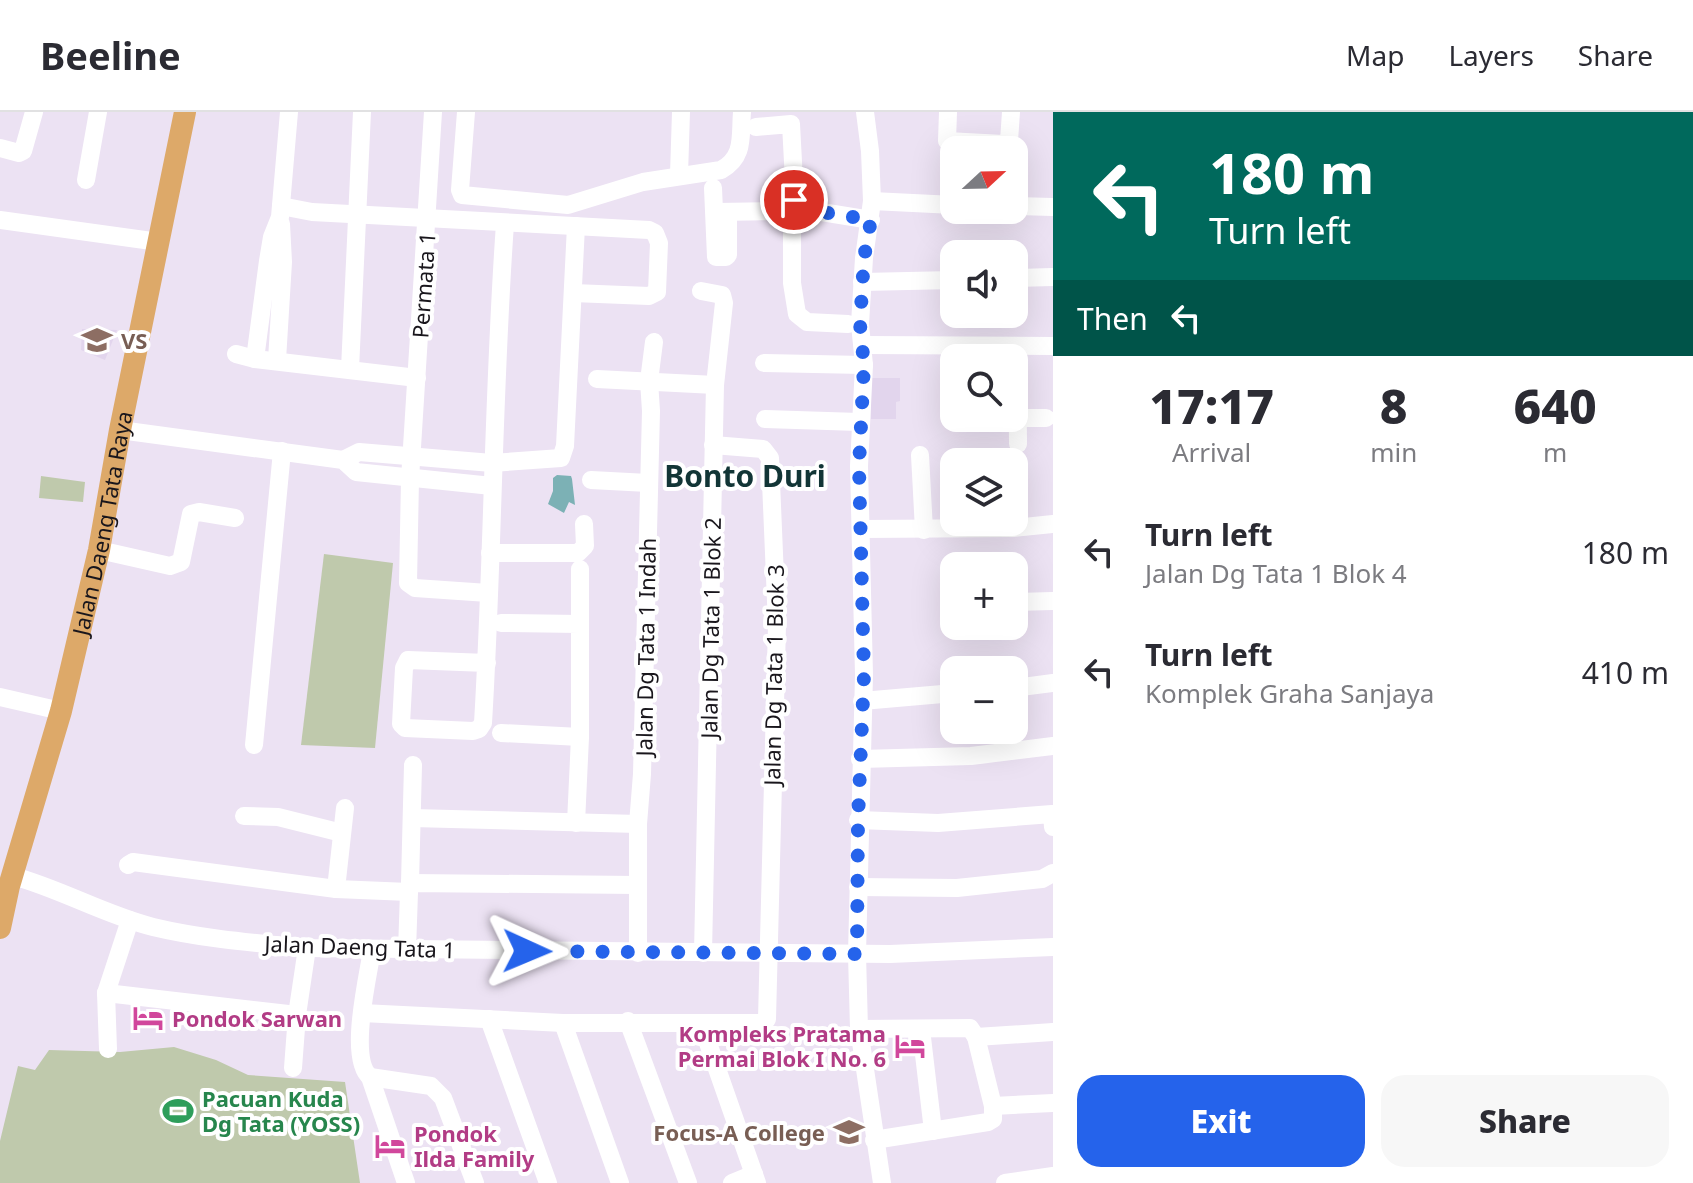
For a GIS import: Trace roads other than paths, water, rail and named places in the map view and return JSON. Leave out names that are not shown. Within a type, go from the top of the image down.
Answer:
[{"type":"main road","name":"Jalan Daeng Tata Raya","points":[[0,928],[7,883],[61,711],[99,550],[120,430],[185,112]]},
{"type":"street","points":[[0,148],[19,153],[23,151],[34,112]]},
{"type":"street","points":[[86,180],[98,112]]},
{"type":"street","points":[[277,360],[283,262],[281,209],[289,112]]},
{"type":"street","points":[[350,369],[362,112]]},
{"type":"street","name":"Permata 1","points":[[433,112],[410,479],[408,583],[410,586],[488,593]]},
{"type":"street","points":[[466,112],[460,190],[464,196],[568,205],[631,184],[721,170],[733,163],[739,151],[742,112]]},
{"type":"street","points":[[679,175],[681,112]]},
{"type":"street","points":[[865,112],[876,208],[862,282],[864,365],[859,422],[862,701],[857,954],[859,1029],[882,1183]]},
{"type":"street","points":[[948,112],[942,141],[1006,144],[1009,141],[1011,112]]},
{"type":"street","points":[[756,127],[791,124],[792,283],[797,314],[807,322],[848,324]]},
{"type":"street","points":[[657,180],[680,145]]},
{"type":"street","points":[[713,188],[721,212],[940,206]]},
{"type":"street","points":[[1028,206],[1053,207]]},
{"type":"street","points":[[281,209],[649,230],[655,233],[659,250],[657,292],[649,296],[573,293]]},
{"type":"street","points":[[255,359],[272,237],[281,209]]},
{"type":"street","points":[[0,220],[159,242]]},
{"type":"street","points":[[487,663],[408,660],[404,668],[401,724],[405,728],[479,729],[483,723],[487,663],[497,346],[505,224]]},
{"type":"street","points":[[343,460],[359,452],[492,463],[556,460],[565,454],[576,226]]},
{"type":"street","points":[[1028,278],[1053,277]]},
{"type":"street","points":[[862,282],[940,280]]},
{"type":"street","name":"Jalan Dg Tata 1 Blok 2","points":[[701,291],[718,293],[724,303],[715,385],[713,445],[703,953]]},
{"type":"street","name":"Jalan Dg Tata 1 Indah","points":[[638,953],[638,824],[642,774],[651,411],[649,381],[654,342]]},
{"type":"street","points":[[863,345],[940,346]]},
{"type":"street","points":[[1028,347],[1053,346]]},
{"type":"street","points":[[236,354],[255,359],[417,378]]},
{"type":"street","points":[[764,363],[864,365]]},
{"type":"street","points":[[597,379],[715,385]]},
{"type":"street","points":[[1028,418],[1046,418]]},
{"type":"street","points":[[765,419],[859,422]]},
{"type":"street","points":[[120,430],[343,460],[356,472],[492,486]]},
{"type":"street","points":[[1017,432],[1018,444]]},
{"type":"street","name":"Jalan Dg Tata 1 Blok 3","points":[[701,1023],[764,1023],[767,1019],[777,625],[770,458],[763,449],[713,445]]},
{"type":"street","points":[[254,745],[282,451]]},
{"type":"street","points":[[920,455],[924,530]]},
{"type":"street","points":[[591,480],[648,483]]},
{"type":"street","points":[[99,550],[170,566],[181,562],[191,514],[199,512],[235,518]]},
{"type":"street","points":[[490,553],[578,553],[585,546],[584,524]]},
{"type":"street","points":[[861,529],[1013,528],[1053,524]]},
{"type":"street","points":[[576,823],[580,737],[580,569]]},
{"type":"street","points":[[1028,602],[1053,601]]},
{"type":"street","points":[[501,623],[580,624]]},
{"type":"street","points":[[1028,686],[1053,683]]},
{"type":"street","points":[[862,701],[940,694]]},
{"type":"street","points":[[0,697],[61,711]]},
{"type":"street","points":[[501,733],[580,737]]},
{"type":"street","points":[[860,759],[971,756],[1053,746]]},
{"type":"street","points":[[407,951],[413,765]]},
{"type":"street","points":[[336,889],[345,808]]},
{"type":"street","points":[[244,816],[278,817],[342,833]]},
{"type":"street","points":[[412,818],[638,824]]},
{"type":"street","points":[[858,820],[938,823],[1053,818]]},
{"type":"street","points":[[128,865],[133,862],[336,889],[638,885]]},
{"type":"street","points":[[858,887],[957,888],[1042,879],[1053,873]]},
{"type":"street","name":"Jalan Daeng Tata 1","points":[[7,883],[47,885],[130,920],[192,934],[307,948],[857,954],[1053,947]]},
{"type":"street","points":[[108,1049],[106,993],[130,920]]},
{"type":"street","points":[[293,1068],[307,948]]},
{"type":"street","points":[[372,950],[362,1013],[361,1060],[364,1072],[370,1077],[431,1086],[443,1098],[475,1183]]},
{"type":"street","points":[[106,993],[297,1015]]},
{"type":"street","points":[[362,1013],[563,1023],[701,1023],[756,1178],[732,1183]]},
{"type":"street","points":[[489,1019],[548,1183]]},
{"type":"street","points":[[628,1021],[688,1183]]},
{"type":"street","points":[[563,1023],[620,1183]]},
{"type":"street","points":[[859,1029],[970,1028],[976,1037],[993,1106],[993,1119],[988,1122],[874,1140]]},
{"type":"street","points":[[921,1029],[933,1131]]},
{"type":"street","points":[[976,1037],[1053,1032]]},
{"type":"street","points":[[370,1077],[406,1183]]},
{"type":"street","points":[[993,1106],[1053,1103]]},
{"type":"street","points":[[1005,1183],[1053,1176]]},
{"type":"place","name":"VS","points":[[97,340]]},
{"type":"place","name":"Pondok Sarwan","points":[[148,1018]]},
{"type":"place","name":"Kompleks Pratama Permai Blok I No. 6","points":[[910,1046]]},
{"type":"place","name":"Pacuan Kuda Dg Tata (YOSS)","points":[[178,1111]]},
{"type":"place","name":"Focus-A College","points":[[849,1132]]},
{"type":"place","name":"Pondok Ilda Family","points":[[390,1146]]},
{"type":"district","name":"Bonto Duri","points":[[745,475]]}]
